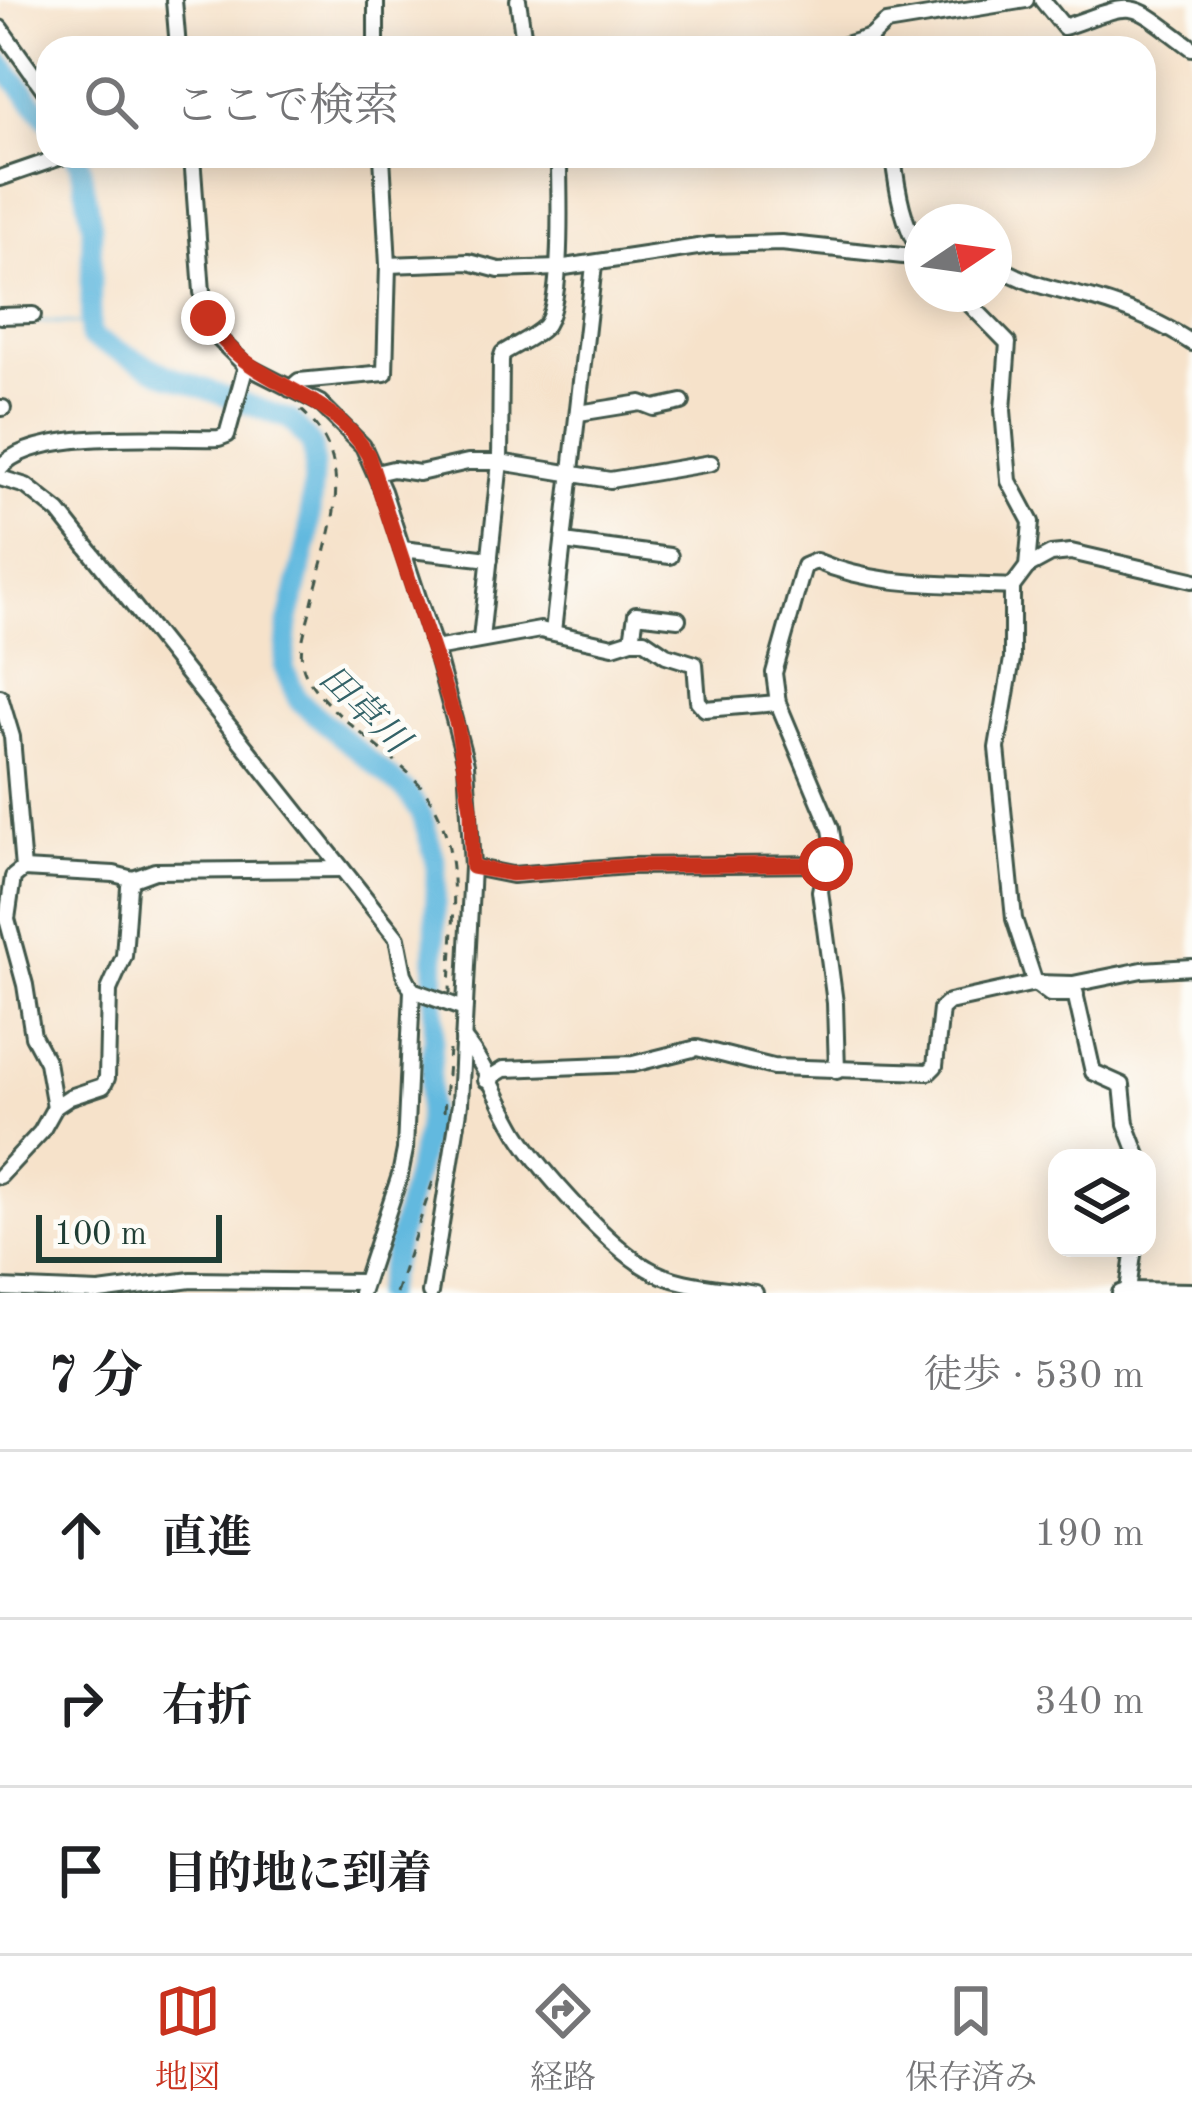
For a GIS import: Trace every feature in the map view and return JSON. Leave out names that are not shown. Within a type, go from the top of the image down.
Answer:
[{"type":"street","points":[[174,0],[177,36]]},
{"type":"street","points":[[376,0],[376,36]]},
{"type":"street","points":[[518,0],[523,36]]},
{"type":"street","points":[[877,36],[886,23],[1025,0]]},
{"type":"street","points":[[1042,0],[1064,27],[1122,3],[1134,5],[1192,48]]},
{"type":"street","points":[[0,28],[36,68]]},
{"type":"street","points":[[0,178],[36,165]]},
{"type":"street","points":[[193,168],[208,318],[219,339],[246,366],[320,403],[363,446],[435,649],[466,764],[472,867],[457,1007],[454,1158],[430,1293]]},
{"type":"street","points":[[290,389],[299,381],[385,373],[388,265],[383,168]]},
{"type":"street","points":[[481,639],[500,462],[501,358],[546,325],[558,268],[559,168]]},
{"type":"street","points":[[895,168],[904,210]]},
{"type":"street","points":[[388,265],[469,262],[499,270],[558,268],[711,245],[781,243],[904,254]]},
{"type":"street","points":[[554,632],[594,265]]},
{"type":"street","points":[[1012,274],[1033,285],[1094,299],[1161,323],[1192,343]]},
{"type":"street","points":[[978,312],[1008,343],[1003,410],[1009,481],[1031,522],[1027,567]]},
{"type":"street","points":[[0,316],[33,315]]},
{"type":"street","points":[[0,468],[26,451],[91,436],[219,438],[227,434],[246,366]]},
{"type":"street","points":[[579,413],[682,402]]},
{"type":"street","points":[[376,472],[500,462],[610,480],[711,463]]},
{"type":"street","points":[[0,478],[26,486],[58,512],[397,938],[412,990],[405,1150],[362,1288],[191,1280],[99,1292],[0,1288]]},
{"type":"street","points":[[565,542],[670,556]]},
{"type":"street","points":[[402,549],[490,559]]},
{"type":"street","points":[[1035,983],[1014,919],[997,748],[1012,659],[1012,587],[1027,567],[1051,554],[1071,552],[1192,580]]},
{"type":"street","points":[[837,1071],[835,1003],[820,891],[826,864],[835,854],[831,829],[778,703],[774,673],[804,566],[816,561],[854,578],[888,582],[1012,587]]},
{"type":"street","points":[[632,640],[637,614],[678,620]]},
{"type":"street","points":[[435,649],[539,630],[614,646],[644,640],[666,656],[695,664],[698,701],[705,709],[778,703]]},
{"type":"street","points":[[0,697],[12,737],[23,869]]},
{"type":"street","points":[[472,867],[512,874],[628,866],[826,864]]},
{"type":"street","points":[[0,1175],[41,1132],[56,1107],[70,1096],[103,1086],[107,1078],[109,990],[124,956],[133,880],[155,871],[342,868]]},
{"type":"street","points":[[56,1107],[47,1062],[33,1036],[26,985],[7,919],[13,877],[23,869],[114,874],[133,880]]},
{"type":"street","points":[[486,1080],[504,1069],[633,1064],[697,1048],[773,1067],[929,1072],[935,1066],[941,1009],[949,1002],[1035,983],[1074,989],[1142,970],[1192,967]]},
{"type":"street","points":[[1074,989],[1093,1072],[1122,1085],[1126,1124],[1136,1149]]},
{"type":"street","points":[[412,990],[457,1007]]},
{"type":"street","points":[[456,1039],[477,1055],[486,1080],[545,1171],[648,1269],[690,1282],[774,1293]]},
{"type":"street","points":[[1132,1257],[1124,1291],[1192,1291]]},
{"type":"path","points":[[290,389],[292,401],[327,440],[337,472],[337,491],[302,644],[305,672],[322,698],[405,769],[429,796],[453,866],[457,1007]]},
{"type":"path","points":[[444,1118],[456,1039]]},
{"type":"path","points":[[396,1293],[434,1178]]},
{"type":"waterway","name":"田草川","points":[[0,62],[36,106]]},
{"type":"waterway","name":"田草川","points":[[81,168],[92,226],[90,337],[167,375],[291,420],[312,445],[308,540],[288,624],[284,668],[298,700],[408,793],[422,815],[436,863],[434,1028],[426,1133],[384,1293]]},
{"type":"waterway","points":[[32,321],[87,324]]},
{"type":"route","points":[[208,318],[219,339],[246,366],[320,403],[346,425],[368,455],[457,725],[471,809],[472,867],[512,874],[628,866],[826,864]]}]
